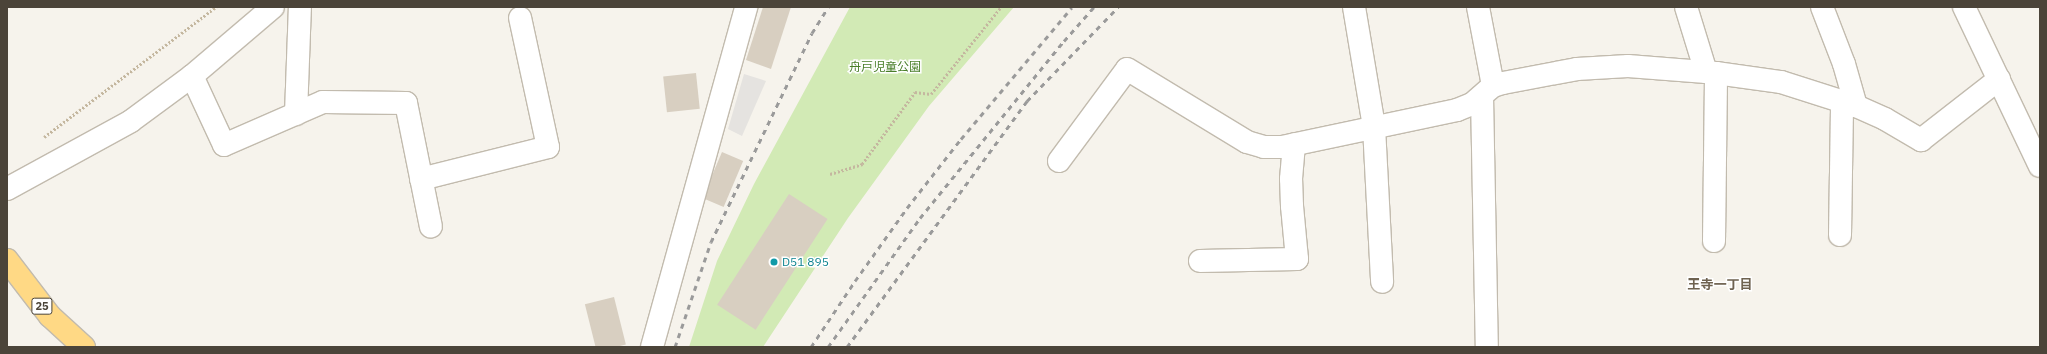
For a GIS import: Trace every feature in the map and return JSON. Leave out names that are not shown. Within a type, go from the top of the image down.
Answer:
[{"type":"highway","name":"25","points":[[7,260],[50,316],[84,347]]},
{"type":"street","points":[[7,189],[131,121],[192,76],[273,7]]},
{"type":"street","points":[[296,114],[300,7]]},
{"type":"street","points":[[652,347],[746,7]]},
{"type":"street","points":[[1354,7],[1374,127],[1382,282]]},
{"type":"street","points":[[1478,7],[1488,91],[1487,347]]},
{"type":"street","points":[[1686,7],[1711,72],[1714,241]]},
{"type":"street","points":[[1822,7],[1844,64],[1849,103],[1840,235]]},
{"type":"street","points":[[1964,7],[2040,166]]},
{"type":"street","points":[[421,179],[548,147],[520,18]]},
{"type":"street","points":[[1059,161],[1128,69],[1247,142],[1264,147],[1294,144],[1457,110],[1472,104],[1488,91],[1577,70],[1628,66],[1711,72],[1780,82],[1849,103],[1885,119],[1921,140],[1999,79]]},
{"type":"street","points":[[192,76],[224,145],[324,102],[406,103],[431,227]]},
{"type":"street","points":[[1200,261],[1296,259],[1292,206],[1294,144]]},
{"type":"path","points":[[40,140],[216,7]]},
{"type":"path","points":[[830,174],[862,164],[915,92],[931,94],[1001,7]]},
{"type":"green space","name":"舟戸児童公園","points":[[850,7],[1014,7],[929,106],[848,218],[763,347],[689,347],[717,261],[754,184]]},
{"type":"shaded area","points":[[744,74],[766,81],[742,136],[728,129]]},
{"type":"building","points":[[763,7],[791,7],[771,69],[746,60]]},
{"type":"building","points":[[696,73],[700,109],[667,112],[663,76]]},
{"type":"building","points":[[722,152],[743,161],[724,207],[702,198]]},
{"type":"building","points":[[789,194],[828,219],[756,330],[717,305]]},
{"type":"building","points":[[614,297],[626,345],[616,347],[596,347],[585,304]]},
{"type":"railway","points":[[675,347],[711,242],[812,33],[828,7]]},
{"type":"railway","points":[[811,347],[855,281],[907,208],[961,139],[1072,7]]},
{"type":"railway","points":[[828,347],[920,218],[1064,41],[1094,7]]},
{"type":"railway","points":[[847,347],[1027,101],[1118,7]]},
{"type":"place","name":"D51 895","points":[[774,262]]},
{"type":"district","name":"王寺一丁目","points":[[1720,285]]}]
